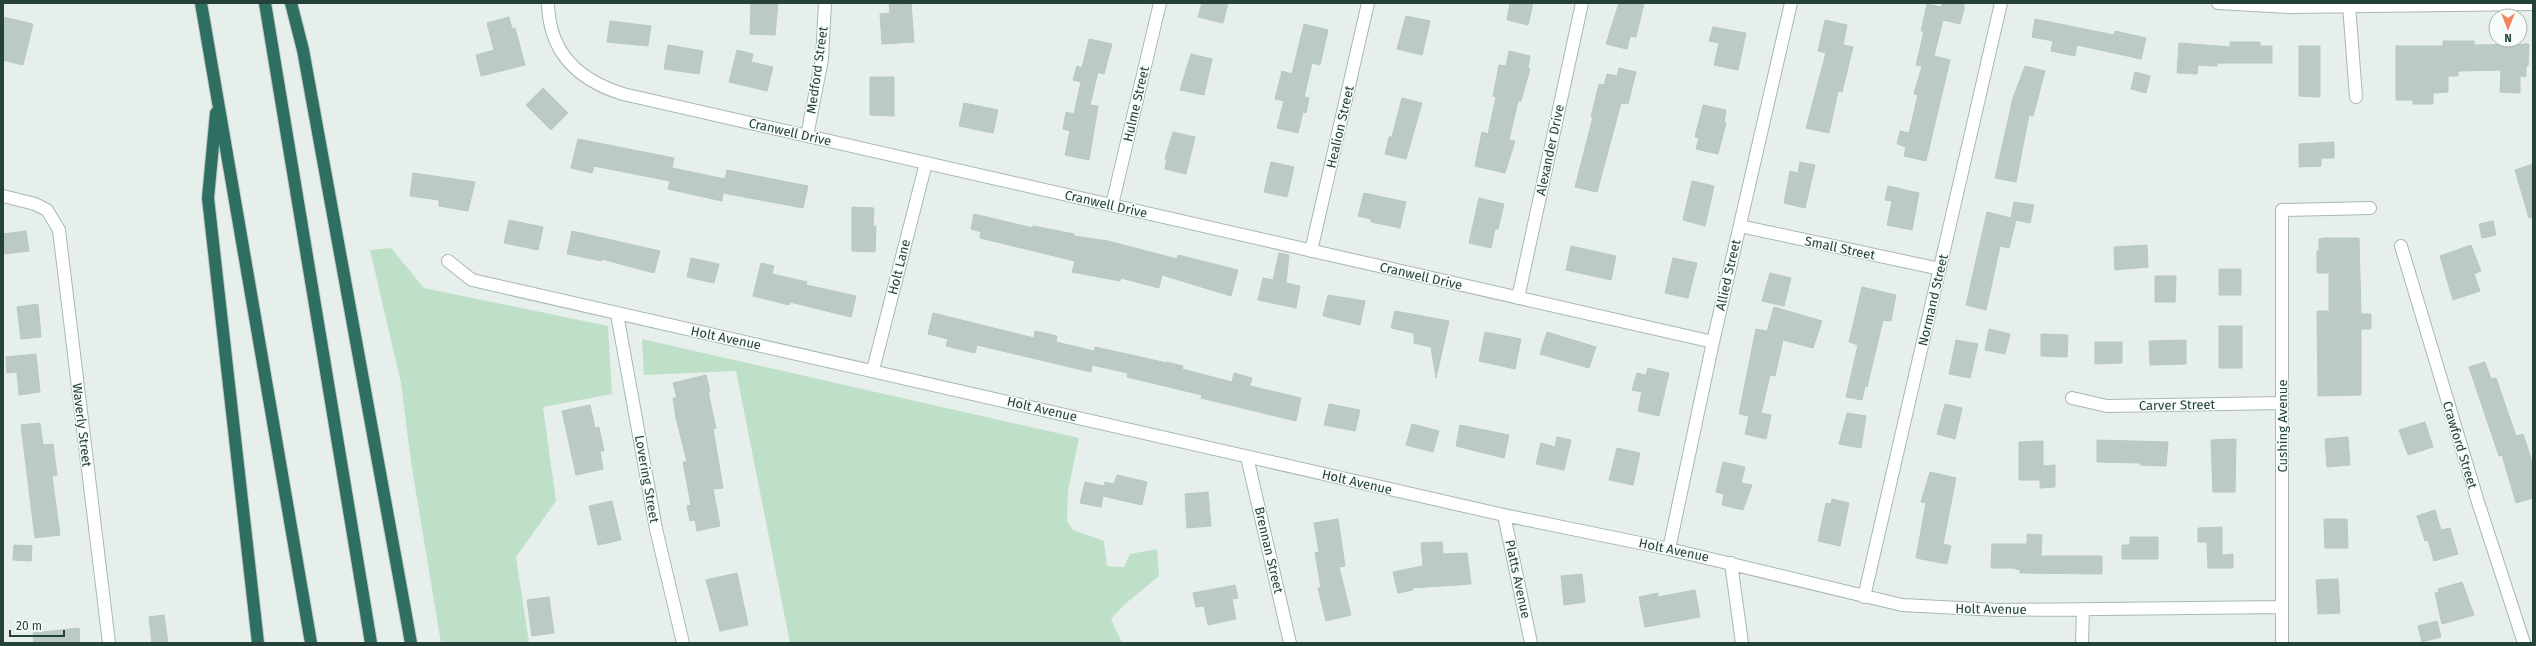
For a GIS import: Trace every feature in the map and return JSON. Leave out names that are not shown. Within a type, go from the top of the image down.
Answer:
[{"type":"highway","points":[[201,3],[311,643]]},
{"type":"highway","points":[[265,3],[371,643]]},
{"type":"highway","points":[[291,3],[303,50],[411,643]]},
{"type":"highway","points":[[218,95],[208,198],[258,643]]},
{"type":"street","name":"Cranwell Drive","points":[[548,3],[550,25],[558,45],[570,63],[585,78],[603,88],[623,94],[1713,342]]},
{"type":"street","name":"Medford Street","points":[[807,136],[822,59],[825,3]]},
{"type":"street","name":"Hulme Street","points":[[1112,206],[1160,3]]},
{"type":"street","name":"Healion Street","points":[[1311,251],[1368,3]]},
{"type":"street","name":"Alexander Drive","points":[[1518,298],[1582,3]]},
{"type":"street","name":"Allied Street","points":[[1669,549],[1713,342],[1791,3]]},
{"type":"street","name":"Normand Street","points":[[1864,596],[2001,3]]},
{"type":"street","points":[[2218,3],[2289,6],[2533,4]]},
{"type":"street","points":[[2349,5],[2356,98]]},
{"type":"street","name":"Holt Lane","points":[[873,370],[926,163]]},
{"type":"street","name":"Waverly Street","points":[[3,196],[34,204],[47,210],[59,230],[110,643]]},
{"type":"street","name":"Cushing Avenue","points":[[2282,643],[2282,210],[2370,208]]},
{"type":"street","name":"Small Street","points":[[1740,226],[1940,269]]},
{"type":"street","name":"Crawford Street","points":[[2401,246],[2478,502],[2524,643]]},
{"type":"street","name":"Holt Avenue","points":[[448,261],[472,280],[617,314],[873,370],[1504,515],[1732,563],[1902,605],[1953,608],[2082,610],[2282,607]]},
{"type":"street","name":"Lovering Street","points":[[617,314],[656,529],[683,643]]},
{"type":"street","name":"Carver Street","points":[[2072,398],[2107,406],[2282,403]]},
{"type":"street","name":"Brennan Street","points":[[1247,456],[1290,643]]},
{"type":"street","name":"Platts Avenue","points":[[1504,515],[1531,643]]},
{"type":"street","points":[[1732,563],[1742,643]]},
{"type":"street","points":[[2082,610],[2082,643]]},
{"type":"green space","points":[[391,248],[424,288],[608,326],[612,394],[543,407],[556,501],[516,557],[529,643],[441,643],[411,462],[401,383],[370,250]]},
{"type":"green space","points":[[642,339],[1079,438],[1068,491],[1067,521],[1073,530],[1104,541],[1107,566],[1124,567],[1130,554],[1157,549],[1159,576],[1125,604],[1111,619],[1122,643],[790,643],[736,371],[644,375]]},
{"type":"building","points":[[751,3],[778,3],[775,35],[750,34]]},
{"type":"building","points":[[889,3],[911,3],[914,42],[882,44],[880,14],[890,13]]},
{"type":"building","points":[[1202,3],[1228,3],[1223,23],[1198,17]]},
{"type":"building","points":[[1510,3],[1533,3],[1528,25],[1507,20]]},
{"type":"building","points":[[1619,3],[1644,3],[1636,37],[1630,36],[1627,49],[1606,44]]},
{"type":"building","points":[[1942,3],[1964,3],[1964,9],[1960,24],[1943,20],[1934,56],[1950,60],[1926,161],[1904,156],[1906,147],[1897,144],[1900,131],[1909,133],[1918,95],[1914,94],[1922,66],[1916,65],[1924,31],[1921,31],[1927,4],[1941,7]]},
{"type":"building","points":[[1406,16],[1430,21],[1422,55],[1397,49]]},
{"type":"building","points":[[3,17],[33,24],[23,65],[3,60]]},
{"type":"building","points":[[509,17],[512,29],[515,28],[525,65],[481,76],[476,55],[494,50],[487,23]]},
{"type":"building","points":[[2035,19],[2114,35],[2115,31],[2146,38],[2141,59],[2077,45],[2075,56],[2051,51],[2053,41],[2032,37]]},
{"type":"building","points":[[1825,20],[1847,25],[1843,45],[1853,47],[1842,92],[1838,91],[1829,133],[1806,128],[1826,53],[1818,51]]},
{"type":"building","points":[[610,21],[651,26],[648,46],[607,42]]},
{"type":"building","points":[[1304,24],[1328,30],[1320,65],[1312,63],[1304,97],[1309,98],[1306,113],[1303,112],[1298,133],[1277,128],[1284,101],[1275,99],[1282,71],[1292,74]]},
{"type":"building","points":[[1713,27],[1746,33],[1738,70],[1714,65],[1719,43],[1709,41]]},
{"type":"building","points":[[1089,39],[1112,44],[1104,74],[1098,72],[1090,105],[1098,106],[1089,160],[1065,155],[1070,131],[1063,129],[1066,112],[1074,114],[1081,82],[1073,80],[1077,66],[1082,68]]},
{"type":"building","points":[[2443,41],[2474,41],[2474,45],[2488,45],[2488,48],[2528,48],[2529,44],[2526,77],[2520,76],[2520,93],[2500,92],[2501,70],[2458,71],[2458,76],[2448,76],[2448,92],[2433,93],[2433,104],[2413,104],[2413,100],[2396,100],[2396,46],[2443,46]]},
{"type":"building","points":[[2230,42],[2260,42],[2260,46],[2272,46],[2272,63],[2217,63],[2217,66],[2198,65],[2197,74],[2177,73],[2179,43],[2230,47]]},
{"type":"building","points":[[668,45],[703,51],[699,74],[664,69]]},
{"type":"building","points":[[2299,46],[2320,46],[2320,97],[2299,96]]},
{"type":"building","points":[[737,50],[753,54],[751,62],[773,67],[767,91],[729,82]]},
{"type":"building","points":[[1509,51],[1530,56],[1528,68],[1530,69],[1521,101],[1518,101],[1509,140],[1515,141],[1505,173],[1475,166],[1482,132],[1488,134],[1496,97],[1493,96],[1499,65],[1506,66]]},
{"type":"building","points":[[1191,54],[1212,59],[1204,95],[1180,90]]},
{"type":"building","points":[[2025,66],[2045,71],[2033,116],[2029,115],[2016,182],[1995,178],[2013,98]]},
{"type":"building","points":[[1619,68],[1636,72],[1628,104],[1621,103],[1597,192],[1575,187],[1593,117],[1591,117],[1599,84],[1604,85],[1607,74],[1617,76]]},
{"type":"building","points":[[2135,72],[2150,76],[2146,93],[2131,89]]},
{"type":"building","points":[[870,77],[894,77],[894,116],[870,115]]},
{"type":"building","points":[[543,88],[568,113],[551,130],[526,105]]},
{"type":"building","points":[[1402,98],[1422,103],[1406,159],[1385,154],[1389,137],[1392,137]]},
{"type":"building","points":[[964,103],[998,110],[993,133],[959,126]]},
{"type":"building","points":[[1703,105],[1726,110],[1724,122],[1726,123],[1718,154],[1696,149],[1699,138],[1695,137]]},
{"type":"building","points":[[1173,132],[1195,137],[1186,174],[1165,169],[1167,159],[1165,159]]},
{"type":"building","points":[[578,139],[674,158],[672,168],[725,179],[727,170],[808,186],[803,208],[723,193],[722,201],[668,189],[670,181],[594,166],[592,173],[571,168]]},
{"type":"building","points":[[2334,142],[2334,158],[2321,158],[2321,166],[2299,167],[2299,144]]},
{"type":"building","points":[[1271,162],[1294,167],[1287,197],[1264,192]]},
{"type":"building","points":[[1800,162],[1815,165],[1805,208],[1784,203],[1790,171],[1798,173]]},
{"type":"building","points":[[2533,164],[2533,217],[2529,218],[2515,170]]},
{"type":"building","points":[[413,173],[475,182],[468,211],[439,206],[439,200],[410,196]]},
{"type":"building","points":[[1692,181],[1714,186],[1705,226],[1683,220]]},
{"type":"building","points":[[1888,186],[1919,193],[1912,230],[1887,225],[1892,201],[1885,200]]},
{"type":"building","points":[[1364,193],[1406,202],[1400,228],[1371,222],[1371,219],[1358,216]]},
{"type":"building","points":[[1479,198],[1504,204],[1498,229],[1495,229],[1491,248],[1469,243]]},
{"type":"building","points":[[2014,202],[2034,205],[2030,223],[2016,220],[2009,248],[2000,246],[1986,310],[1966,305],[1987,212],[2011,218]]},
{"type":"building","points":[[852,207],[874,208],[873,226],[876,226],[875,252],[852,251]]},
{"type":"building","points":[[974,214],[1033,228],[1033,226],[1074,234],[1074,236],[1108,241],[1177,259],[1178,255],[1238,270],[1231,296],[1162,275],[1159,288],[1121,278],[1120,281],[1072,272],[1075,261],[980,238],[981,232],[971,229]]},
{"type":"building","points":[[509,220],[543,227],[538,250],[504,243]]},
{"type":"building","points":[[2493,221],[2496,235],[2482,238],[2479,224]]},
{"type":"building","points":[[26,231],[29,251],[3,254],[3,234]]},
{"type":"building","points":[[572,231],[660,251],[654,273],[602,259],[602,261],[567,254]]},
{"type":"building","points":[[2359,238],[2361,314],[2371,314],[2371,329],[2361,329],[2361,395],[2318,396],[2317,311],[2329,311],[2329,273],[2317,273],[2317,251],[2319,251],[2319,239]]},
{"type":"building","points":[[2147,245],[2148,267],[2115,270],[2114,247]]},
{"type":"building","points":[[2471,245],[2481,271],[2474,274],[2480,291],[2453,300],[2440,256]]},
{"type":"building","points":[[1571,246],[1616,256],[1611,280],[1566,270]]},
{"type":"building","points":[[1279,253],[1289,255],[1286,283],[1300,286],[1296,308],[1258,300],[1263,278],[1273,280]]},
{"type":"building","points":[[691,258],[719,264],[714,283],[687,277]]},
{"type":"building","points":[[1673,258],[1697,263],[1688,298],[1665,293]]},
{"type":"building","points":[[761,263],[774,266],[772,274],[807,282],[806,285],[856,296],[851,317],[790,302],[789,305],[753,296]]},
{"type":"building","points":[[2219,269],[2241,269],[2241,295],[2219,295]]},
{"type":"building","points":[[1770,273],[1791,278],[1784,306],[1762,301]]},
{"type":"building","points":[[2155,276],[2176,276],[2175,302],[2155,302]]},
{"type":"building","points":[[1862,287],[1896,295],[1891,321],[1883,320],[1867,387],[1865,386],[1862,400],[1846,397],[1858,345],[1849,342]]},
{"type":"building","points":[[1328,295],[1365,301],[1360,325],[1323,316]]},
{"type":"building","points":[[38,304],[41,337],[21,339],[17,307]]},
{"type":"building","points":[[1774,307],[1822,321],[1813,348],[1783,340],[1775,376],[1770,375],[1761,413],[1771,415],[1766,439],[1745,434],[1749,416],[1739,414],[1756,329],[1767,331]]},
{"type":"building","points":[[1395,311],[1449,321],[1436,378],[1431,347],[1414,343],[1414,333],[1391,328]]},
{"type":"building","points":[[933,313],[1034,338],[1035,331],[1057,336],[1056,342],[1094,351],[1095,347],[1167,362],[1183,366],[1182,369],[1232,382],[1234,373],[1252,378],[1250,386],[1301,398],[1296,421],[1201,398],[1202,395],[1127,377],[1128,373],[1092,365],[1091,372],[977,345],[975,353],[946,346],[948,339],[928,334]]},
{"type":"building","points":[[2219,326],[2242,326],[2242,368],[2219,368]]},
{"type":"building","points":[[1989,329],[2010,334],[2005,354],[1985,350]]},
{"type":"building","points":[[1485,332],[1521,339],[1515,369],[1479,361]]},
{"type":"building","points":[[1547,332],[1596,347],[1589,368],[1540,354]]},
{"type":"building","points":[[2041,334],[2068,335],[2067,357],[2041,356]]},
{"type":"building","points":[[1956,340],[1978,344],[1970,378],[1949,374]]},
{"type":"building","points":[[2186,340],[2186,364],[2150,365],[2149,341]]},
{"type":"building","points":[[2095,342],[2122,342],[2122,363],[2095,364]]},
{"type":"building","points":[[36,354],[40,392],[19,395],[17,372],[7,373],[6,357]]},
{"type":"building","points":[[2485,362],[2491,379],[2496,378],[2516,436],[2523,434],[2530,455],[2533,470],[2533,498],[2516,503],[2502,455],[2499,456],[2469,367]]},
{"type":"building","points":[[1648,368],[1669,373],[1659,416],[1638,411],[1642,392],[1632,390],[1637,373],[1646,375]]},
{"type":"building","points":[[706,375],[716,428],[713,429],[723,488],[713,489],[720,526],[697,531],[695,520],[690,521],[687,506],[691,505],[683,462],[687,462],[676,418],[673,398],[677,398],[673,383]]},
{"type":"building","points":[[1329,404],[1360,410],[1355,431],[1324,425]]},
{"type":"building","points":[[1945,404],[1962,408],[1955,439],[1937,434]]},
{"type":"building","points":[[590,405],[595,428],[599,427],[604,451],[600,451],[603,469],[576,475],[562,411]]},
{"type":"building","points":[[1847,413],[1866,416],[1861,448],[1839,444]]},
{"type":"building","points":[[2425,422],[2433,447],[2408,455],[2399,430]]},
{"type":"building","points":[[40,423],[43,445],[53,444],[57,475],[52,476],[60,535],[35,538],[21,425]]},
{"type":"building","points":[[1412,424],[1439,431],[1433,452],[1406,445]]},
{"type":"building","points":[[1460,425],[1509,435],[1504,458],[1456,446]]},
{"type":"building","points":[[1557,437],[1571,440],[1564,470],[1536,464],[1541,443],[1555,447]]},
{"type":"building","points":[[2348,437],[2350,465],[2327,467],[2325,439]]},
{"type":"building","points":[[2236,439],[2235,492],[2213,492],[2211,440]]},
{"type":"building","points":[[2097,440],[2168,442],[2166,466],[2140,465],[2140,463],[2097,462]]},
{"type":"building","points":[[2043,441],[2043,466],[2055,465],[2055,487],[2040,488],[2040,480],[2019,480],[2019,442]]},
{"type":"building","points":[[1617,448],[1640,453],[1633,485],[1609,480]]},
{"type":"building","points":[[1723,462],[1745,467],[1741,483],[1752,485],[1743,510],[1722,505],[1724,494],[1716,492]]},
{"type":"building","points":[[1930,472],[1956,478],[1943,544],[1951,546],[1947,564],[1916,558],[1926,503],[1921,502]]},
{"type":"building","points":[[1117,475],[1147,482],[1142,505],[1103,496],[1101,507],[1080,503],[1085,482],[1104,486],[1105,482],[1114,484]]},
{"type":"building","points":[[1208,492],[1211,526],[1187,528],[1185,494]]},
{"type":"building","points":[[1832,499],[1849,503],[1840,546],[1818,541],[1826,503],[1831,504]]},
{"type":"building","points":[[612,501],[621,540],[598,545],[589,506]]},
{"type":"building","points":[[2435,510],[2441,530],[2450,528],[2458,554],[2434,561],[2428,540],[2425,541],[2417,516]]},
{"type":"building","points":[[1338,519],[1345,566],[1339,567],[1351,615],[1326,621],[1318,588],[1321,588],[1315,553],[1319,552],[1314,523]]},
{"type":"building","points":[[2324,519],[2347,519],[2348,548],[2325,548]]},
{"type":"building","points":[[2222,527],[2222,555],[2233,554],[2233,568],[2208,568],[2207,542],[2198,542],[2198,528]]},
{"type":"building","points":[[2027,534],[2042,535],[2041,556],[2102,556],[2102,574],[2020,573],[2020,570],[2013,568],[1991,568],[1992,544],[2027,544]]},
{"type":"building","points":[[2130,537],[2158,537],[2158,559],[2122,559],[2122,545],[2130,545]]},
{"type":"building","points":[[1442,542],[1443,554],[1467,553],[1471,584],[1412,588],[1413,590],[1398,593],[1393,572],[1423,566],[1421,543]]},
{"type":"building","points":[[14,545],[32,546],[31,561],[13,560]]},
{"type":"building","points":[[737,573],[748,625],[720,631],[706,580]]},
{"type":"building","points":[[1582,574],[1585,602],[1564,605],[1561,576]]},
{"type":"building","points":[[2338,579],[2340,613],[2318,614],[2316,580]]},
{"type":"building","points":[[2462,582],[2474,615],[2442,624],[2435,593],[2439,592],[2438,589]]},
{"type":"building","points":[[1235,585],[1238,598],[1232,599],[1236,619],[1208,625],[1204,606],[1196,607],[1193,593]]},
{"type":"building","points":[[1695,590],[1700,617],[1645,627],[1639,597],[1658,593],[1658,597]]},
{"type":"building","points":[[549,597],[554,633],[532,636],[527,600]]},
{"type":"building","points":[[164,615],[168,643],[152,643],[149,617]]},
{"type":"building","points":[[2437,621],[2441,637],[2422,642],[2418,626]]},
{"type":"building","points":[[79,628],[80,643],[34,643],[33,633]]}]
